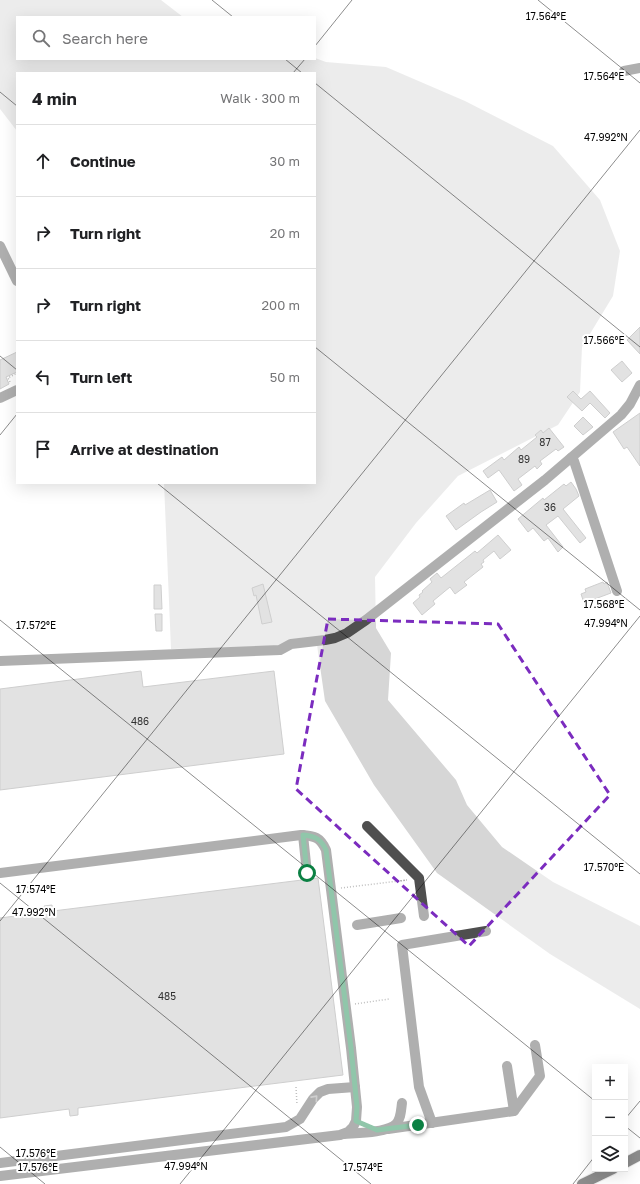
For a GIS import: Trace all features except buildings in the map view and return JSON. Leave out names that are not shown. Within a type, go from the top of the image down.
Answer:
[{"type":"main road","points":[[628,1162],[640,1156]]},
{"type":"main road","points":[[582,1184],[607,1172]]},
{"type":"street","points":[[624,70],[640,68]]},
{"type":"street","points":[[0,246],[16,279]]},
{"type":"street","points":[[0,661],[280,650],[291,644],[325,640],[347,633],[366,620],[571,458],[621,415],[630,404],[640,385]]},
{"type":"street","points":[[0,398],[14,387]]},
{"type":"street","points":[[571,458],[574,461],[588,500],[618,591]]},
{"type":"street","points":[[367,826],[419,878],[424,916]]},
{"type":"street","points":[[303,835],[307,873]]},
{"type":"street","points":[[0,873],[303,835],[318,838],[323,843],[326,850],[357,1107],[356,1121],[353,1127],[348,1132],[340,1135]]},
{"type":"street","points":[[357,925],[401,918]]},
{"type":"street","points":[[432,1123],[419,1087],[402,945],[486,932]]},
{"type":"street","points":[[0,1176],[412,1126],[514,1111],[540,1076],[536,1045]]},
{"type":"street","points":[[506,1066],[514,1111]]},
{"type":"street","points":[[0,1163],[286,1127],[300,1120],[313,1099],[320,1092],[328,1089],[355,1087]]},
{"type":"street","points":[[388,1129],[396,1124],[399,1119],[402,1103]]},
{"type":"street","points":[[399,1119],[412,1126]]},
{"type":"street","points":[[356,1121],[377,1130]]},
{"type":"path","points":[[14,387],[8,378],[16,374]]},
{"type":"path","points":[[341,888],[408,880]]},
{"type":"path","points":[[355,1004],[389,999]]},
{"type":"highlighted area","points":[[328,619],[498,624],[610,795],[469,946],[296,789]]},
{"type":"shaded area","points":[[0,0],[161,0],[182,16],[16,16],[16,60],[316,60],[316,58],[326,62],[386,67],[465,101],[553,146],[600,200],[620,251],[613,296],[582,347],[580,392],[558,425],[458,476],[416,523],[375,577],[376,628],[391,653],[388,700],[456,780],[467,805],[502,847],[553,882],[640,926],[640,1009],[550,954],[437,873],[374,785],[325,701],[317,645],[171,649],[164,484],[316,484],[316,72],[16,72],[16,130],[0,109]]},
{"type":"route","points":[[307,873],[303,835],[318,838],[323,843],[326,850],[351,1048],[357,1107],[356,1121],[377,1130],[418,1125]]}]
